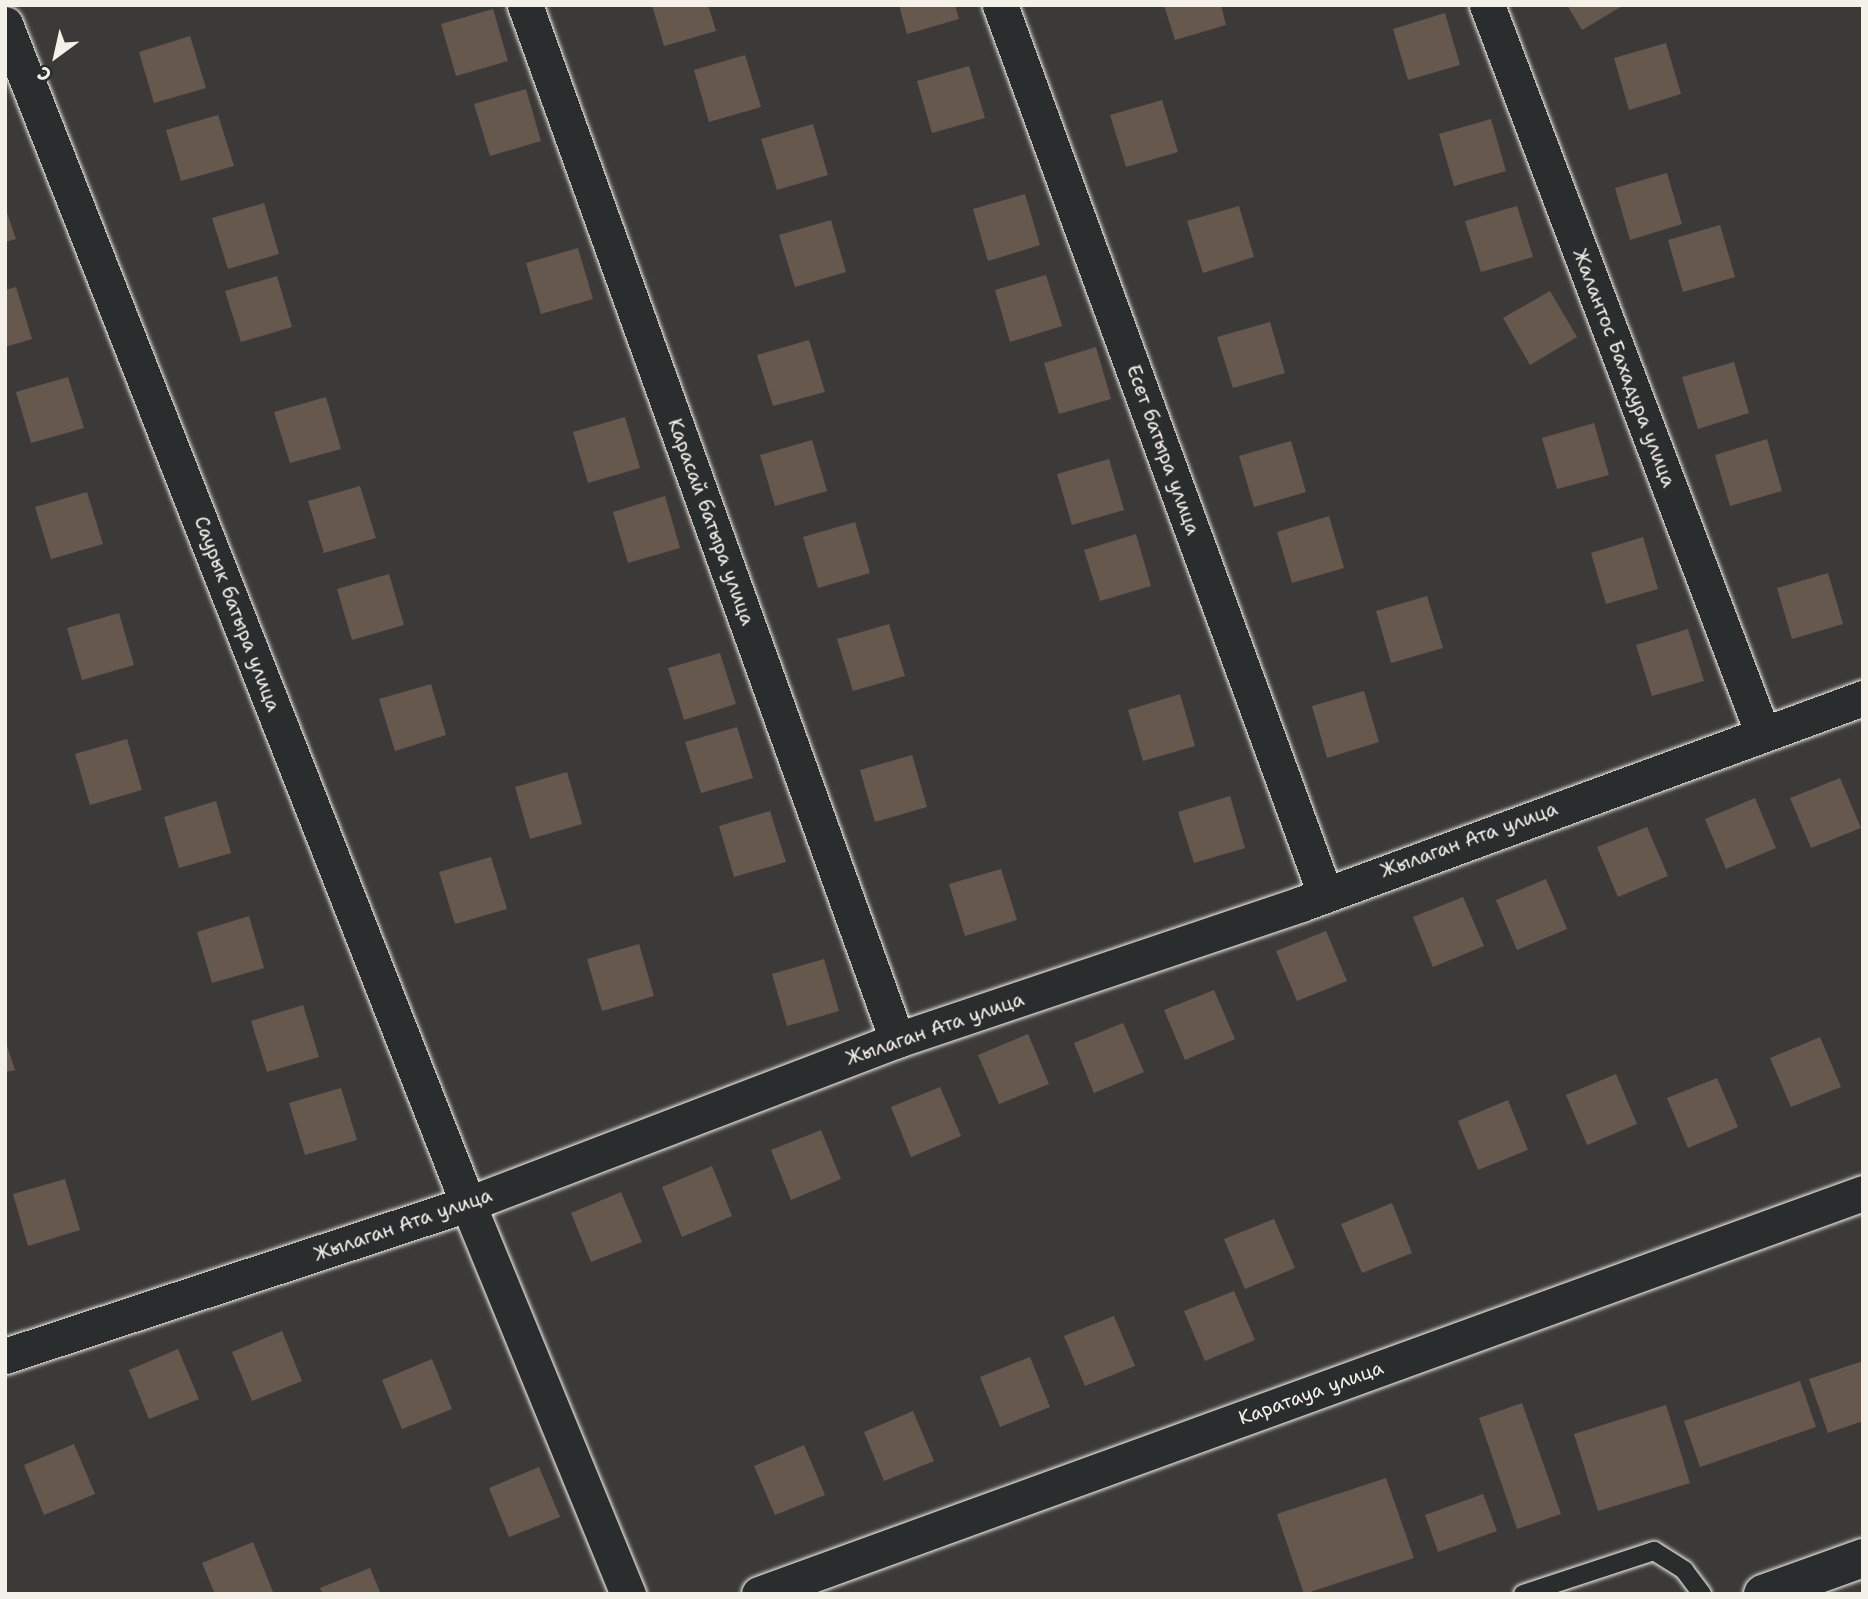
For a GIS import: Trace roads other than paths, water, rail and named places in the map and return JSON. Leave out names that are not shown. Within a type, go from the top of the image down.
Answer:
[{"type":"main road","points":[[1763,1594],[1863,1558]]},
{"type":"street","name":"Карасай батыра улица","points":[[525,5],[897,1040]]},
{"type":"street","name":"Есет батыра улица","points":[[1000,5],[1325,894]]},
{"type":"street","name":"Жалантос Бахадура улица","points":[[1487,5],[1762,732]]},
{"type":"street","name":"Саурык батыра улица","points":[[5,24],[468,1204],[628,1594]]},
{"type":"street","name":"Жылаган Ата улица","points":[[5,1356],[468,1204],[897,1040],[1325,894],[1762,732],[1863,698]]},
{"type":"street","name":"Каратауа улица","points":[[759,1594],[1863,1193]]},
{"type":"lane","points":[[1523,1594],[1654,1552],[1684,1570],[1702,1594]]}]
